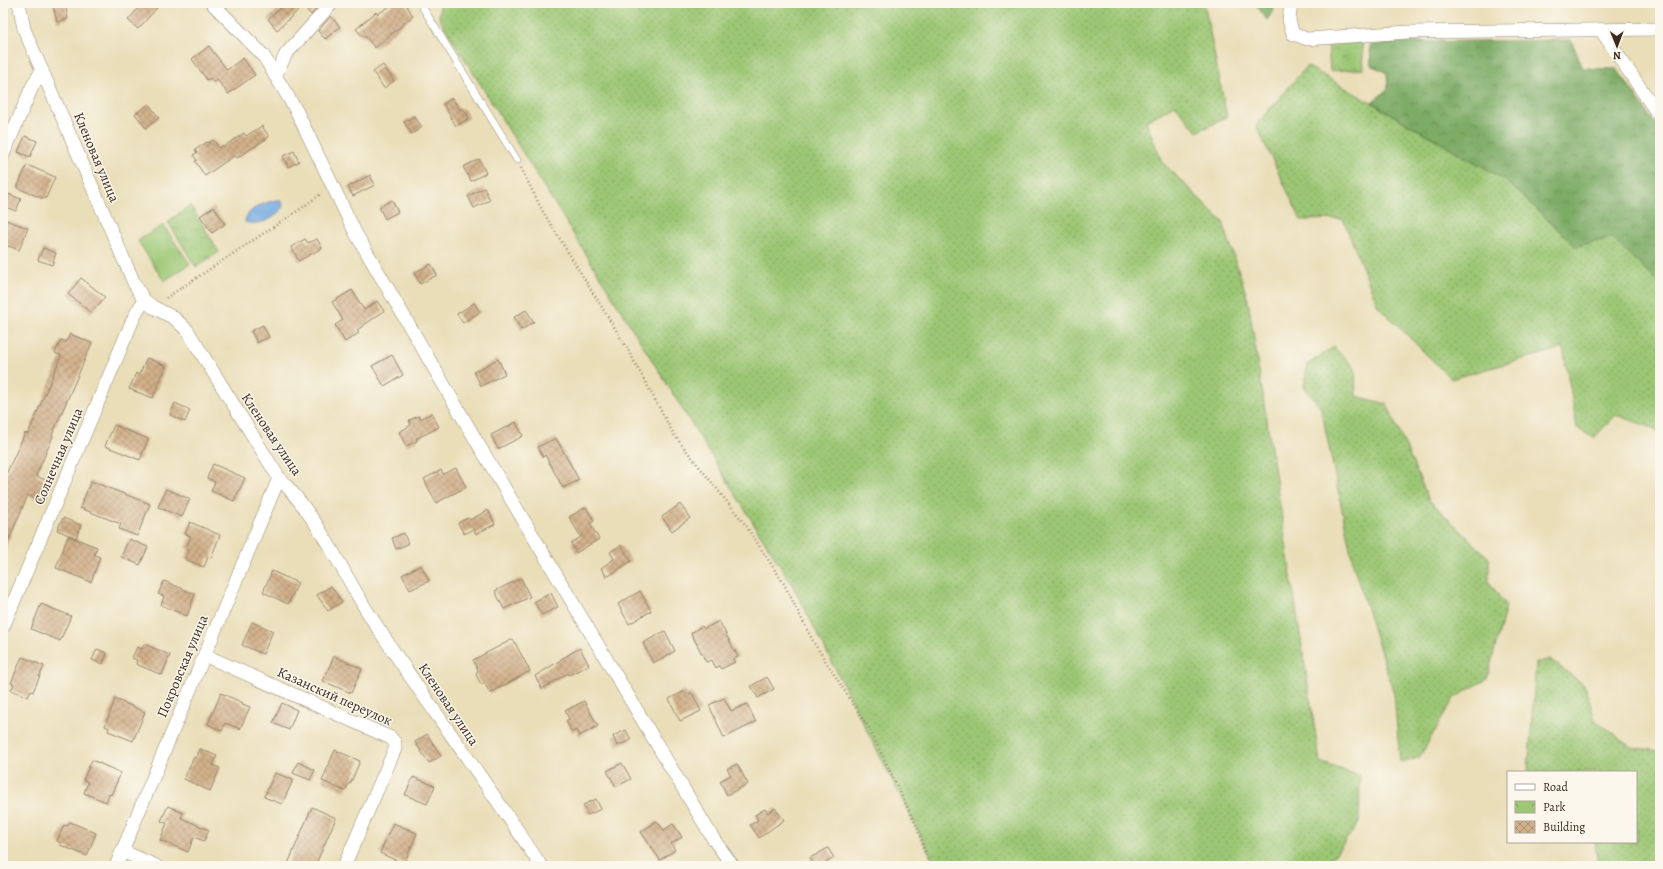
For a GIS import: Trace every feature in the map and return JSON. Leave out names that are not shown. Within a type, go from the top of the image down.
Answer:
[{"type":"street","name":"Кленовая улица","points":[[19,3],[24,29],[134,283],[148,303],[174,318],[187,330],[278,478],[294,493],[307,510],[372,617],[541,866]]},
{"type":"street","points":[[212,3],[262,55],[296,110],[355,232],[477,442],[714,840],[734,866]]},
{"type":"street","points":[[275,76],[286,54],[332,3]]},
{"type":"street","points":[[1291,3],[1289,20],[1293,34],[1307,39],[1409,32],[1660,29]]},
{"type":"street","points":[[1601,30],[1660,117]]},
{"type":"street","points":[[3,155],[32,87],[42,70]]},
{"type":"street","name":"Солнечная улица","points":[[3,626],[134,317],[148,303]]},
{"type":"street","name":"Покровская улица","points":[[116,866],[278,478]]},
{"type":"street","name":"Казанский переулок","points":[[204,655],[391,738],[395,743],[395,749],[344,866]]},
{"type":"street","points":[[122,851],[156,866]]},
{"type":"lane","points":[[420,3],[517,160]]},
{"type":"path","points":[[517,160],[542,210],[627,348],[674,435],[744,523],[783,582],[814,643],[870,730],[916,825],[930,866]]},
{"type":"path","points":[[148,303],[299,210],[332,185]]},
{"type":"green space","points":[[440,3],[1204,3],[1227,117],[1197,132],[1175,105],[1146,121],[1162,162],[1223,222],[1248,300],[1320,762],[1360,776],[1359,823],[1326,866],[936,866],[795,590],[439,18]]},
{"type":"green space","points":[[1255,3],[1278,3],[1267,20]]},
{"type":"green space","points":[[1571,40],[1583,68],[1617,69],[1660,131],[1660,284],[1612,238],[1576,246],[1504,179],[1372,103],[1388,88],[1387,73],[1371,65],[1370,45],[1410,42]]},
{"type":"green space","points":[[1362,42],[1364,69],[1330,71],[1328,44]]},
{"type":"green space","points":[[1307,66],[1504,179],[1576,246],[1612,237],[1660,284],[1660,433],[1653,428],[1616,415],[1594,438],[1577,428],[1563,348],[1451,379],[1378,306],[1343,219],[1301,220],[1256,125]]},
{"type":"green space","points":[[190,205],[219,252],[196,267],[168,222]]},
{"type":"green space","points":[[163,225],[190,264],[164,281],[138,241]]},
{"type":"green space","points":[[1334,347],[1355,368],[1356,396],[1387,404],[1429,500],[1489,558],[1489,582],[1506,606],[1487,679],[1454,698],[1419,758],[1400,762],[1394,694],[1354,568],[1321,408],[1304,387],[1308,364]]},
{"type":"green space","points":[[1550,659],[1585,686],[1595,720],[1631,747],[1660,751],[1660,866],[1598,866],[1595,843],[1637,843],[1637,771],[1528,771],[1536,663]]},
{"type":"water","points":[[279,200],[282,202],[283,206],[272,218],[256,223],[245,222],[249,213],[258,206]]},
{"type":"building","points":[[65,3],[68,19],[57,22],[53,5]]},
{"type":"building","points":[[143,3],[151,3],[157,8],[138,29],[128,20]]},
{"type":"building","points":[[286,3],[320,4],[311,15],[303,6],[277,30],[268,19]]},
{"type":"building","points":[[395,3],[405,3],[413,16],[375,48],[365,36],[363,37],[356,29],[376,12],[378,14]]},
{"type":"building","points":[[331,16],[340,27],[325,39],[318,31]]},
{"type":"building","points":[[209,46],[227,70],[243,58],[255,75],[228,94],[217,79],[213,82],[210,78],[207,80],[192,59]]},
{"type":"building","points":[[383,65],[394,81],[384,88],[373,72]]},
{"type":"building","points":[[452,98],[460,110],[463,108],[469,118],[456,126],[443,104]]},
{"type":"building","points":[[149,104],[159,118],[146,128],[135,114]]},
{"type":"building","points":[[414,116],[422,127],[412,134],[404,122]]},
{"type":"building","points":[[262,126],[269,137],[237,158],[235,155],[205,176],[195,161],[197,160],[193,155],[197,153],[195,150],[213,140],[219,148],[222,145],[223,147],[244,133],[246,136]]},
{"type":"building","points":[[25,136],[37,141],[30,157],[18,152]]},
{"type":"building","points":[[294,151],[299,162],[288,167],[283,156]]},
{"type":"building","points":[[479,159],[486,173],[471,181],[463,167]]},
{"type":"building","points":[[27,165],[55,177],[46,198],[42,198],[17,188]]},
{"type":"building","points":[[370,175],[375,185],[353,196],[348,187]]},
{"type":"building","points":[[484,188],[490,200],[474,208],[468,196]]},
{"type":"building","points":[[3,192],[21,199],[16,211],[3,206]]},
{"type":"building","points":[[392,200],[398,212],[385,219],[379,207]]},
{"type":"building","points":[[214,207],[225,224],[212,233],[200,216]]},
{"type":"building","points":[[3,219],[28,228],[19,250],[3,244]]},
{"type":"building","points":[[305,239],[308,243],[317,239],[322,248],[299,261],[291,247]]},
{"type":"building","points":[[43,248],[56,253],[52,265],[38,260]]},
{"type":"building","points":[[431,264],[437,275],[420,284],[414,273]]},
{"type":"building","points":[[81,278],[105,297],[91,313],[68,294]]},
{"type":"building","points":[[352,290],[364,310],[377,301],[384,311],[357,330],[359,333],[345,342],[335,325],[343,320],[332,302]]},
{"type":"building","points":[[474,303],[480,312],[463,323],[457,314]]},
{"type":"building","points":[[526,310],[534,322],[521,330],[514,317]]},
{"type":"building","points":[[263,325],[269,337],[257,343],[251,331]]},
{"type":"building","points":[[70,334],[92,343],[36,476],[52,483],[43,502],[28,495],[3,553],[3,481],[25,433],[28,434],[59,361],[61,355],[55,353],[61,340],[66,342]]},
{"type":"building","points":[[392,355],[403,375],[384,386],[372,366]]},
{"type":"building","points":[[147,358],[166,366],[153,398],[129,389],[136,373],[139,375]]},
{"type":"building","points":[[498,359],[505,374],[481,386],[474,372]]},
{"type":"building","points":[[175,403],[190,410],[185,422],[170,415]]},
{"type":"building","points":[[432,413],[439,427],[406,446],[399,432],[411,425],[409,420],[419,416],[420,419]]},
{"type":"building","points":[[516,422],[523,436],[498,449],[491,435]]},
{"type":"building","points":[[114,425],[148,439],[140,460],[105,446]]},
{"type":"building","points":[[556,438],[579,480],[563,488],[545,455],[543,457],[538,447]]},
{"type":"building","points":[[213,464],[245,478],[234,501],[211,491],[215,482],[207,478]]},
{"type":"building","points":[[456,468],[466,487],[436,503],[424,479],[441,470],[443,474]]},
{"type":"building","points":[[91,481],[150,504],[137,536],[119,529],[121,524],[80,508]]},
{"type":"building","points":[[166,489],[190,499],[182,517],[158,507]]},
{"type":"building","points":[[680,504],[690,518],[672,531],[662,517]]},
{"type":"building","points":[[586,507],[594,521],[590,524],[599,539],[576,553],[571,543],[581,537],[569,517]]},
{"type":"building","points":[[488,510],[495,524],[476,534],[473,529],[464,534],[458,523],[468,518],[470,520]]},
{"type":"building","points":[[63,518],[81,525],[76,538],[57,530]]},
{"type":"building","points":[[190,522],[220,535],[211,558],[208,557],[204,567],[185,559],[189,549],[186,548],[191,536],[185,534]]},
{"type":"building","points":[[404,533],[408,544],[396,549],[392,538]]},
{"type":"building","points":[[68,536],[97,547],[94,555],[100,557],[91,582],[56,568]]},
{"type":"building","points":[[129,539],[148,547],[140,565],[121,557]]},
{"type":"building","points":[[621,545],[631,561],[607,577],[601,568],[614,559],[610,552]]},
{"type":"building","points":[[421,565],[429,581],[410,590],[402,575]]},
{"type":"building","points":[[272,571],[298,583],[288,604],[263,592]]},
{"type":"building","points":[[521,578],[530,597],[504,609],[495,591]]},
{"type":"building","points":[[164,581],[195,594],[187,616],[161,605],[164,596],[158,594]]},
{"type":"building","points":[[331,586],[342,602],[328,611],[317,595]]},
{"type":"building","points":[[640,591],[651,611],[629,624],[618,604]]},
{"type":"building","points":[[551,593],[558,607],[542,615],[534,602]]},
{"type":"building","points":[[41,604],[71,616],[60,641],[31,629]]},
{"type":"building","points":[[719,621],[738,657],[733,659],[735,662],[721,669],[719,666],[716,668],[712,660],[706,662],[691,633],[702,626],[704,629]]},
{"type":"building","points":[[252,622],[273,631],[263,654],[242,645]]},
{"type":"building","points":[[665,631],[675,651],[653,663],[643,643]]},
{"type":"building","points":[[513,639],[530,671],[490,693],[485,684],[481,684],[476,675],[478,670],[473,660]]},
{"type":"building","points":[[144,644],[170,655],[162,675],[136,664],[137,660],[132,658],[137,647],[142,649]]},
{"type":"building","points":[[580,648],[589,665],[569,675],[568,673],[542,689],[535,676]]},
{"type":"building","points":[[97,649],[107,653],[103,664],[92,660]]},
{"type":"building","points":[[334,656],[362,669],[351,693],[323,681]]},
{"type":"building","points":[[22,657],[44,666],[33,692],[31,691],[28,697],[11,690],[14,684],[11,683]]},
{"type":"building","points":[[767,677],[774,689],[758,698],[751,686]]},
{"type":"building","points":[[685,691],[687,695],[692,693],[701,711],[680,721],[669,699]]},
{"type":"building","points":[[221,693],[250,707],[240,729],[225,723],[222,731],[208,724]]},
{"type":"building","points":[[724,698],[731,711],[747,704],[756,722],[724,738],[709,705]]},
{"type":"building","points":[[115,699],[145,712],[133,741],[108,731],[109,728],[105,726]]},
{"type":"building","points":[[584,701],[598,726],[579,736],[576,730],[572,732],[566,721],[569,719],[565,711]]},
{"type":"building","points":[[282,703],[297,710],[289,730],[273,723]]},
{"type":"building","points":[[626,730],[631,740],[617,746],[613,736]]},
{"type":"building","points":[[427,734],[441,756],[429,763],[415,742]]},
{"type":"building","points":[[200,749],[217,756],[213,765],[220,768],[210,791],[184,779],[194,757],[196,758]]},
{"type":"building","points":[[335,750],[360,761],[350,784],[349,783],[345,791],[322,781]]},
{"type":"building","points":[[92,760],[121,773],[111,795],[109,794],[106,802],[84,793],[88,782],[83,780]]},
{"type":"building","points":[[298,762],[315,770],[310,780],[293,773]]},
{"type":"building","points":[[622,763],[631,779],[616,787],[607,771]]},
{"type":"building","points":[[737,764],[748,784],[727,795],[720,781],[731,775],[727,769]]},
{"type":"building","points":[[275,773],[293,780],[282,804],[264,797]]},
{"type":"building","points":[[413,777],[435,786],[427,804],[405,795]]},
{"type":"building","points":[[596,799],[601,809],[588,815],[583,805]]},
{"type":"building","points":[[168,806],[183,813],[181,818],[209,830],[204,841],[194,837],[188,852],[160,840],[167,823],[161,821]]},
{"type":"building","points":[[312,807],[336,818],[315,866],[287,866]]},
{"type":"building","points":[[775,808],[784,820],[759,838],[750,825],[758,820],[755,815],[765,809],[768,813]]},
{"type":"building","points":[[657,821],[664,830],[673,824],[682,837],[671,844],[675,850],[660,860],[641,832]]},
{"type":"building","points":[[70,822],[96,833],[87,856],[60,845],[61,843],[57,841],[64,825],[68,826]]},
{"type":"building","points":[[393,823],[417,833],[404,864],[380,853]]},
{"type":"building","points":[[828,848],[834,858],[821,866],[815,866],[810,858]]}]
